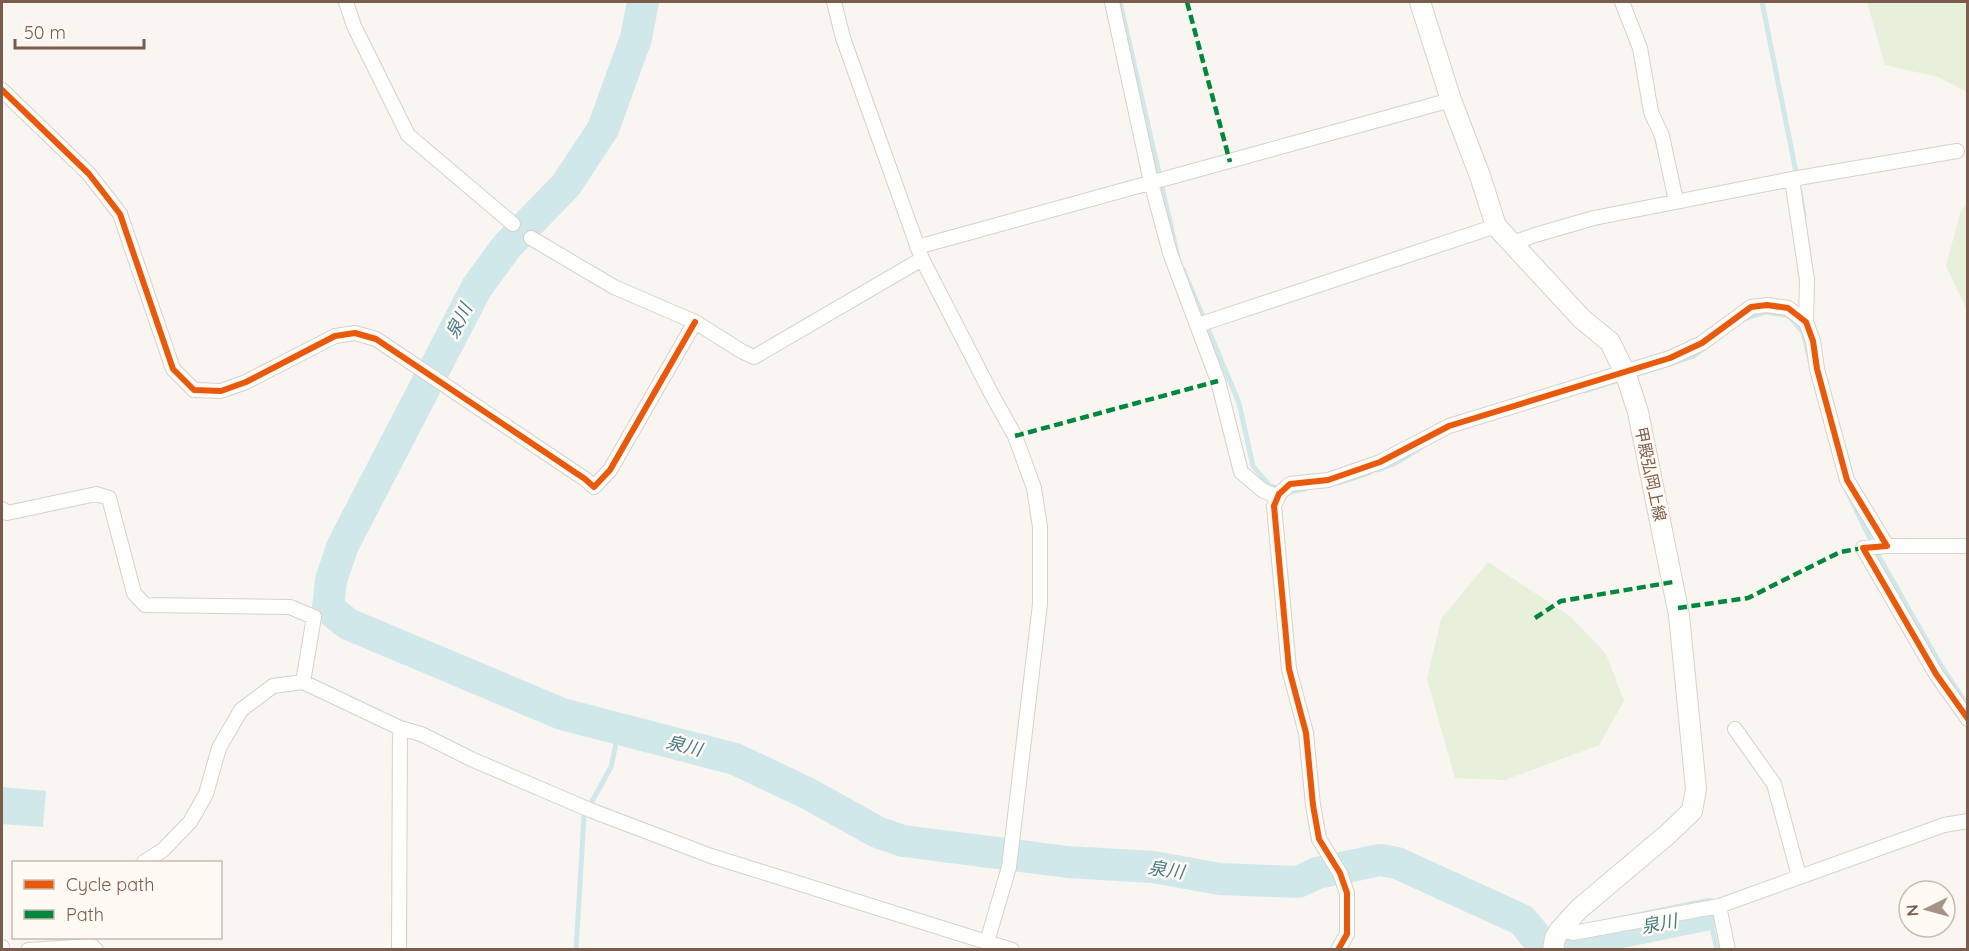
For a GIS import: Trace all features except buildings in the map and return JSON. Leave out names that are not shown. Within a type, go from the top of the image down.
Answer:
[{"type":"main road","name":"甲殿弘岡上線","points":[[1420,2],[1451,100],[1496,226],[1582,319],[1610,342],[1627,378],[1638,412],[1679,615],[1696,789],[1692,812],[1579,909],[1556,939]]},
{"type":"street","points":[[346,2],[354,26],[408,135],[513,225]]},
{"type":"street","points":[[834,2],[843,38],[919,253],[1015,436],[1034,488],[1040,527],[1040,604],[1009,867],[986,946]]},
{"type":"street","points":[[1112,2],[1151,182],[1170,253],[1201,324],[1241,472],[1262,490],[1281,492]]},
{"type":"street","points":[[1622,2],[1640,48],[1652,112],[1662,136],[1676,201]]},
{"type":"street","points":[[2,90],[89,174],[120,214],[173,369],[194,390],[221,391],[246,382],[335,336],[355,333],[376,339],[594,487],[610,470],[695,322]]},
{"type":"street","points":[[531,238],[614,287],[695,322],[754,357],[919,253],[1151,182],[1451,100]]},
{"type":"street","points":[[1513,243],[1594,218],[1676,201],[1957,151]]},
{"type":"street","points":[[1792,179],[1807,280],[1806,322],[1813,341],[1817,369],[1847,480],[1880,546]]},
{"type":"street","points":[[1201,324],[1496,226]]},
{"type":"street","points":[[1338,950],[1347,934],[1347,893],[1336,867],[1319,839],[1313,805],[1306,733],[1289,669],[1274,506],[1281,492],[1290,484],[1328,480],[1380,462],[1449,426],[1627,378],[1702,343],[1751,307],[1767,305],[1788,309],[1806,322]]},
{"type":"street","points":[[2,509],[7,513],[96,494],[109,498],[134,593],[145,605],[290,607],[314,617],[303,682]]},
{"type":"street","points":[[1968,546],[1863,548],[1936,674],[1968,719]]},
{"type":"street","points":[[146,861],[163,850],[190,822],[206,794],[219,748],[241,710],[273,686],[303,682],[400,728],[421,734],[471,759],[586,809],[711,856],[986,946],[1012,950]]},
{"type":"street","points":[[399,950],[400,728]]},
{"type":"street","points":[[1735,729],[1774,784],[1799,876]]},
{"type":"street","points":[[1556,939],[1573,933],[1719,906],[1944,825],[1968,821]]},
{"type":"street","points":[[1719,906],[1728,950]]},
{"type":"street","points":[[28,950],[72,942],[92,946],[96,950]]},
{"type":"green space","points":[[1867,2],[1967,2],[1967,92],[1938,77],[1885,65]]},
{"type":"green space","points":[[1967,205],[1967,310],[1946,266],[1961,210]]},
{"type":"green space","points":[[1488,562],[1571,617],[1606,654],[1624,701],[1599,745],[1505,780],[1455,778],[1427,679],[1441,619]]},
{"type":"water","points":[[2,787],[46,791],[43,827],[2,824]]},
{"type":"waterway","name":"泉川","points":[[643,2],[636,38],[603,129],[566,185],[507,246],[477,287],[343,545],[331,580],[328,608],[348,624],[562,714],[735,759],[807,793],[877,832],[903,841],[1067,862],[1153,867],[1220,879],[1298,882],[1317,873],[1380,860],[1397,863],[1522,920],[1541,943],[1568,943],[1709,914]]},
{"type":"waterway","points":[[1120,2],[1178,257]]},
{"type":"waterway","points":[[1762,2],[1797,177]]},
{"type":"waterway","points":[[1800,192],[1804,215]]},
{"type":"waterway","points":[[1183,269],[1239,403],[1253,466],[1269,485],[1290,492],[1305,489]]},
{"type":"waterway","points":[[1743,319],[1766,312],[1789,316],[1803,332],[1810,361]]},
{"type":"waterway","points":[[1584,391],[1694,356],[1704,348]]},
{"type":"waterway","points":[[1378,470],[1394,464],[1420,448]]},
{"type":"waterway","points":[[1338,483],[1369,473]]},
{"type":"waterway","points":[[1846,489],[1878,555],[1940,664],[1968,706]]},
{"type":"waterway","points":[[576,950],[584,816],[611,767],[619,729]]},
{"type":"waterway","points":[[1709,914],[1717,950]]},
{"type":"marked path","points":[[1187,2],[1230,162]]},
{"type":"marked path","points":[[1015,436],[1218,381]]},
{"type":"marked path","points":[[1678,608],[1748,598],[1840,552],[1863,548]]},
{"type":"marked path","points":[[1535,618],[1561,601],[1673,582]]},
{"type":"cycle path","points":[[2,90],[89,174],[120,214],[173,369],[194,390],[221,391],[246,382],[335,336],[355,333],[376,339],[594,487],[610,470],[695,322]]},
{"type":"cycle path","points":[[1338,950],[1347,934],[1347,893],[1340,873],[1319,839],[1313,805],[1306,733],[1289,669],[1274,506],[1279,494],[1290,484],[1328,480],[1380,462],[1449,426],[1670,358],[1702,343],[1751,307],[1767,305],[1788,308],[1806,322],[1813,341],[1817,369],[1847,480],[1887,546],[1863,548],[1936,674],[1968,719]]}]
